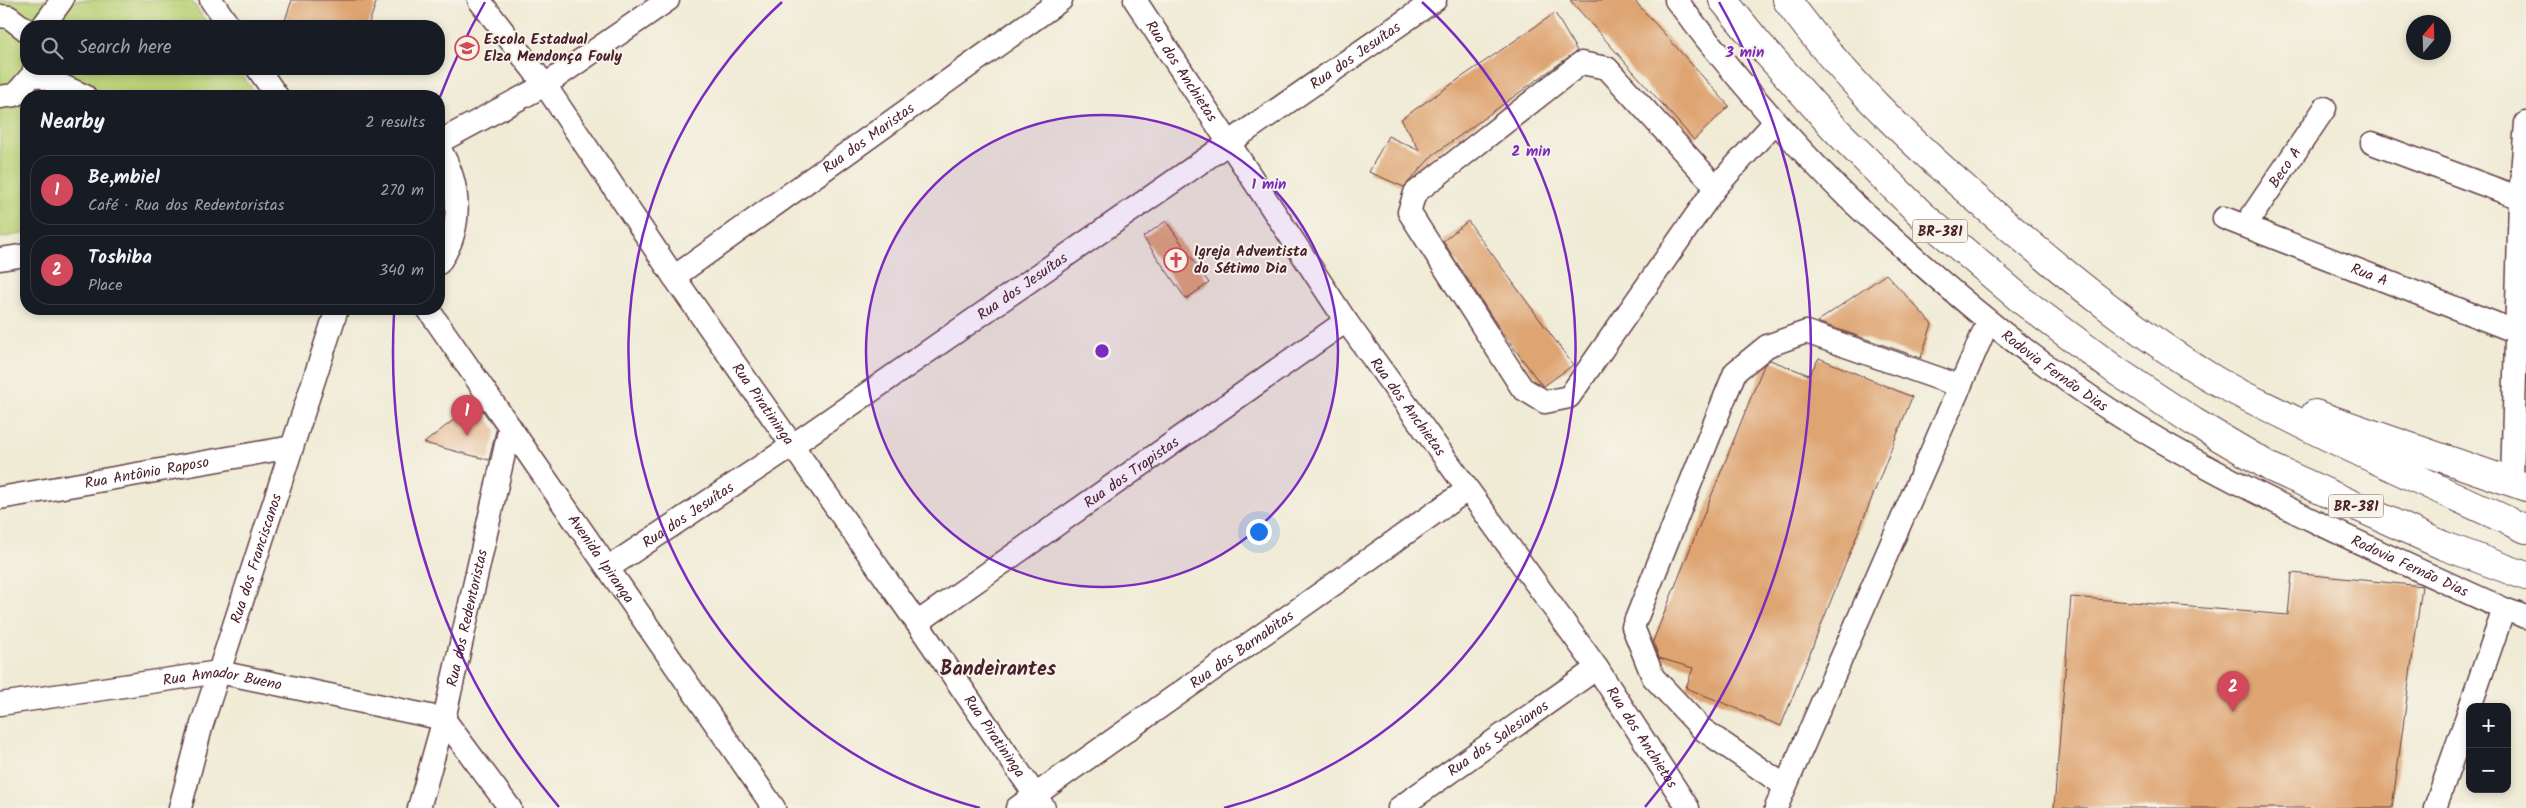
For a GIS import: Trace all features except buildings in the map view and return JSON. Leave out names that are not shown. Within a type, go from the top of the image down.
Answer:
[{"type":"highway","name":"BR-381","points":[[1723,0],[1758,43],[1835,129],[1922,215],[2024,302],[2118,372],[2194,422],[2272,468],[2442,545],[2526,576]]},
{"type":"highway","name":"BR-381","points":[[1787,0],[1800,18],[1870,98],[1953,179],[2054,265],[2144,333],[2214,380],[2379,463],[2526,529]]},
{"type":"highway","points":[[2214,380],[2519,485]]},
{"type":"street","points":[[47,20],[62,0]]},
{"type":"street","points":[[211,0],[225,20]]},
{"type":"street","name":"Rua Piratininga","points":[[479,0],[545,85],[674,277],[917,623],[1032,804]]},
{"type":"street","points":[[445,139],[545,85],[668,0]]},
{"type":"street","name":"Rua dos Maristas","points":[[674,277],[1061,0]]},
{"type":"street","name":"Rua dos Anchietas","points":[[1135,0],[1228,145],[1346,321],[1597,668],[1688,808]]},
{"type":"street","name":"Rua dos Jesuítas","points":[[608,568],[792,445],[1435,0]]},
{"type":"street","name":"Rodovia Fernão Dias","points":[[1676,0],[1720,58],[1775,122],[1842,192],[1988,322],[2061,377],[2164,443],[2296,514],[2504,609],[2526,617]]},
{"type":"street","points":[[0,16],[9,17],[20,25]]},
{"type":"street","points":[[1716,187],[1607,68],[1581,63],[1415,193],[1409,212],[1522,388],[1545,402],[1569,398],[1716,187],[1775,122]]},
{"type":"street","points":[[0,97],[15,95],[31,75]]},
{"type":"street","points":[[42,75],[72,90]]},
{"type":"street","points":[[262,75],[273,90]]},
{"type":"street","name":"Beco A","points":[[2246,226],[2325,108]]},
{"type":"street","points":[[2519,485],[2516,332],[2520,198],[2526,123]]},
{"type":"street","points":[[2372,143],[2520,198]]},
{"type":"street","points":[[445,158],[456,185],[458,209],[454,232],[445,255]]},
{"type":"street","name":"Rua A","points":[[2224,218],[2516,332]]},
{"type":"street","points":[[0,259],[20,256]]},
{"type":"street","name":"Rua dos Franciscanos","points":[[180,808],[202,724],[335,315]]},
{"type":"street","name":"Avenida Ipiranga","points":[[432,315],[774,808]]},
{"type":"street","name":"Rua dos Trapistas","points":[[917,623],[1346,321]]},
{"type":"street","points":[[1775,807],[1988,322]]},
{"type":"street","points":[[1785,786],[1702,729],[1653,677],[1633,627],[1735,372],[1767,346],[1806,332],[1960,386]]},
{"type":"street","name":"Rua dos Redentoristas","points":[[419,808],[444,719],[510,427]]},
{"type":"street","name":"Rua Antônio Raposo","points":[[0,498],[292,447]]},
{"type":"street","name":"Rua dos Barnabitas","points":[[1032,804],[1467,490]]},
{"type":"street","points":[[2471,703],[2504,609]]},
{"type":"street","name":"Rua dos Salesianos","points":[[1399,808],[1597,668]]},
{"type":"street","name":"Rua Amador Bueno","points":[[0,704],[219,672],[444,719]]},
{"type":"street","points":[[444,719],[510,808]]},
{"type":"street","points":[[2435,808],[2466,719]]},
{"type":"green space","points":[[0,0],[191,0],[205,20],[20,20],[20,75],[242,75],[253,90],[20,90],[20,234],[0,238]]},
{"type":"place","name":"Escola Estadual Elza Mendonça Fouly","points":[[467,48]]},
{"type":"place","name":"Igreja Adventista do Sétimo Dia","points":[[1176,260]]},
{"type":"place","name":"Be,mbiel","points":[[467,436]]},
{"type":"place","name":"Toshiba","points":[[2233,712]]},
{"type":"district","name":"Bandeirantes","points":[[998,668]]}]
